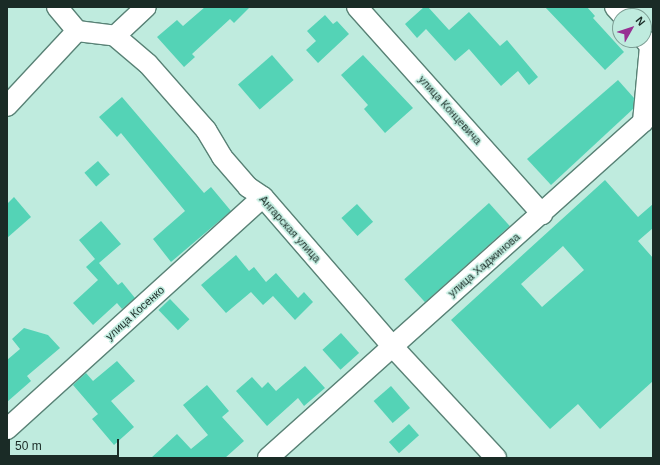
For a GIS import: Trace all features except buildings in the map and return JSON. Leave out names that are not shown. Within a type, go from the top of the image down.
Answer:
[{"type":"street","points":[[57,7],[77,31],[115,36],[146,7]]},
{"type":"street","name":"улица Концевича","points":[[357,7],[542,214]]},
{"type":"street","points":[[7,106],[77,31]]},
{"type":"street","name":"Ангарская улица","points":[[115,36],[148,64],[206,130],[222,157],[248,187],[262,196],[392,346],[496,458]]},
{"type":"street","name":"улица Хаджинова","points":[[268,458],[643,122],[647,48]]},
{"type":"street","name":"улица Косенко","points":[[7,429],[262,196]]}]
